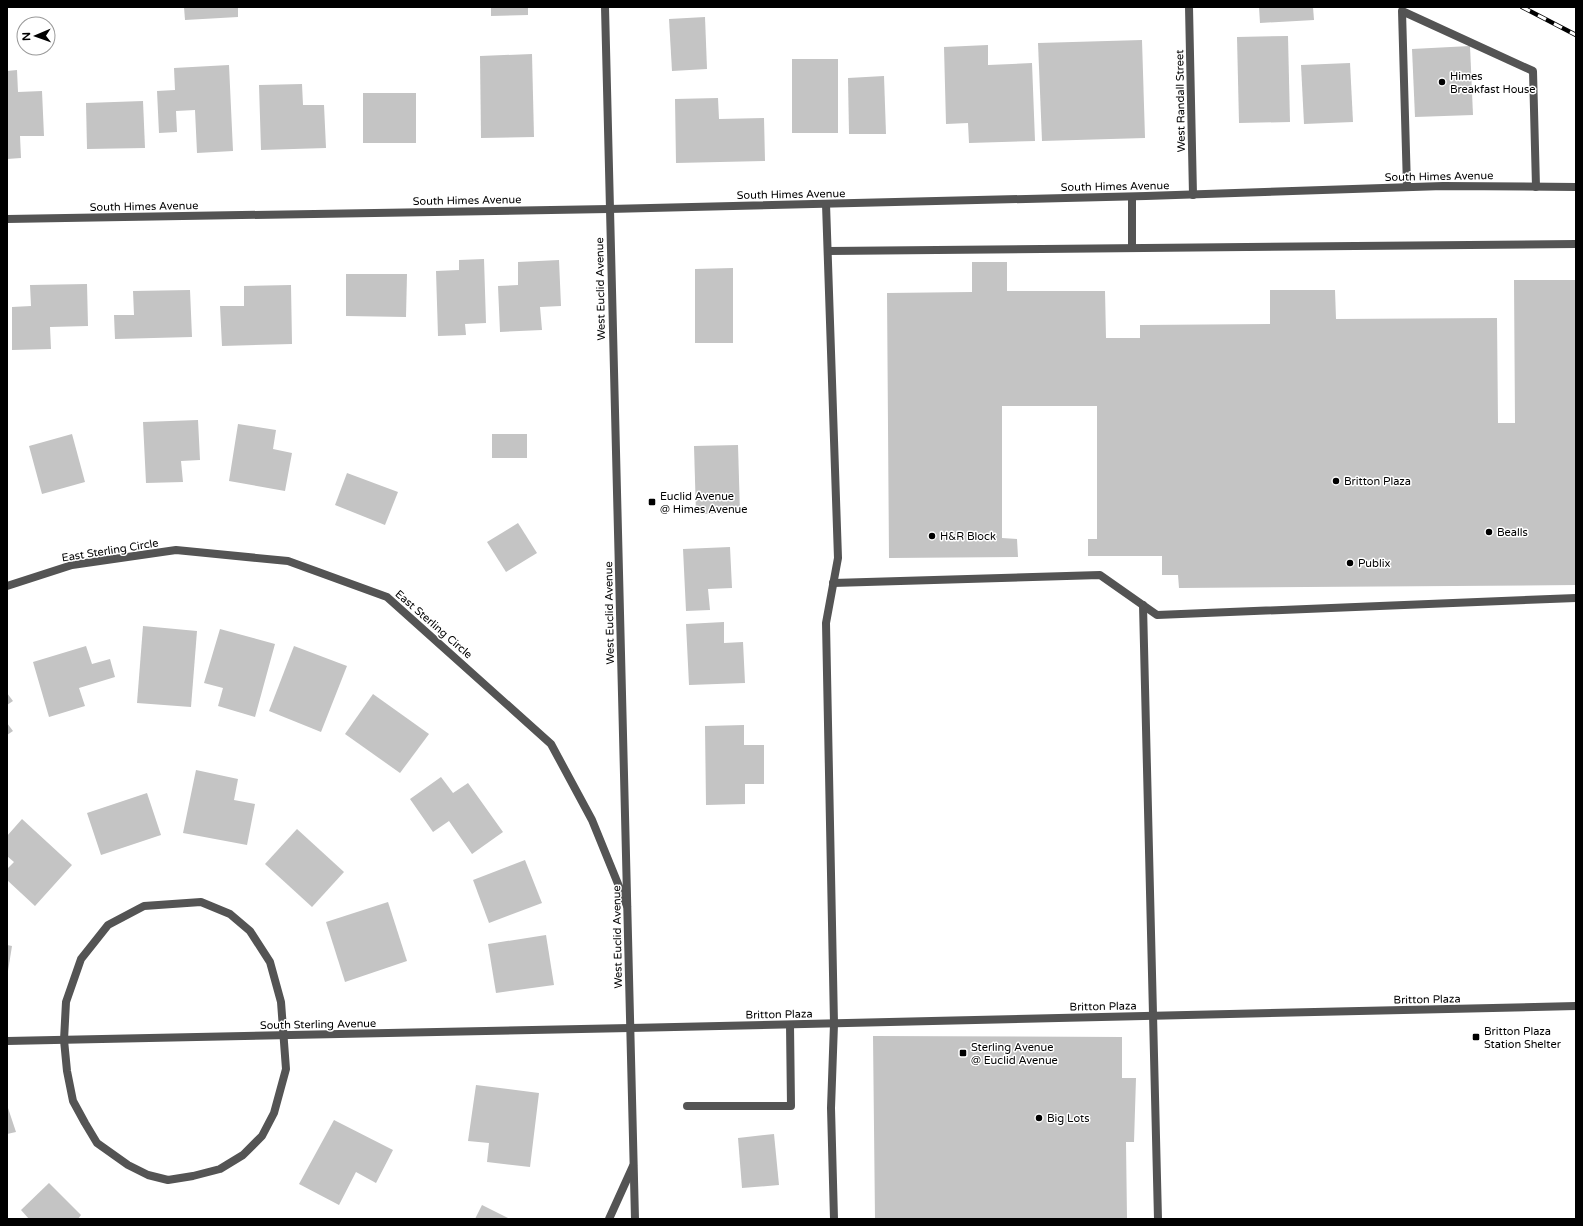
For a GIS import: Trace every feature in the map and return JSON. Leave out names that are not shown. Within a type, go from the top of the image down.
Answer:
[{"type":"street","name":"West Euclid Avenue","points":[[605,7],[635,1219]]},
{"type":"street","name":"West Randall Street","points":[[1189,7],[1193,195]]},
{"type":"street","points":[[1407,187],[1402,11],[1533,71],[1536,186]]},
{"type":"street","name":"South Himes Avenue","points":[[7,219],[610,209],[1132,197],[1407,187],[1576,187]]},
{"type":"street","points":[[1132,197],[1132,248]]},
{"type":"street","points":[[826,204],[838,558],[826,623],[834,1024],[831,1108],[834,1219]]},
{"type":"street","points":[[828,251],[1576,244]]},
{"type":"street","name":"East Sterling Circle","points":[[7,586],[72,565],[176,550],[288,560],[386,597],[551,744],[592,820],[627,908]]},
{"type":"street","points":[[833,583],[1100,575],[1156,615],[1576,598]]},
{"type":"street","points":[[1143,605],[1158,1219]]},
{"type":"street","points":[[201,902],[230,914],[250,931],[270,962],[281,1002],[286,1069],[274,1113],[262,1136],[243,1155],[220,1169],[193,1176],[168,1180],[148,1175],[128,1166],[97,1143],[73,1101],[64,1040],[66,1002],[81,959],[108,926],[144,906],[201,902]]},
{"type":"street","name":"Britton Plaza","points":[[630,1028],[1576,1006]]},
{"type":"street","points":[[688,1106],[791,1106],[790,1025]]},
{"type":"street","name":"South Sterling Avenue","points":[[7,1041],[630,1028]]},
{"type":"street","points":[[609,1219],[633,1166]]},
{"type":"building","points":[[184,7],[238,7],[238,17],[185,20]]},
{"type":"building","points":[[491,7],[528,7],[528,15],[491,16]]},
{"type":"building","points":[[1259,7],[1313,7],[1314,20],[1260,23]]},
{"type":"building","points":[[705,17],[707,69],[672,71],[669,19]]},
{"type":"building","points":[[1288,36],[1290,122],[1239,123],[1237,37]]},
{"type":"building","points":[[1142,40],[1145,138],[1042,141],[1038,43]]},
{"type":"building","points":[[988,45],[988,65],[1032,63],[1035,141],[969,143],[968,123],[946,124],[944,47]]},
{"type":"building","name":"Himes Breakfast House","points":[[1470,46],[1473,115],[1415,117],[1412,49]]},
{"type":"building","points":[[532,54],[534,137],[481,138],[480,56]]},
{"type":"building","points":[[792,59],[838,59],[838,133],[792,133]]},
{"type":"building","points":[[1350,63],[1353,122],[1304,124],[1301,65]]},
{"type":"building","points":[[229,65],[233,151],[197,153],[195,110],[176,111],[177,132],[159,133],[157,91],[175,90],[174,68]]},
{"type":"building","points":[[17,70],[18,92],[42,91],[44,136],[20,136],[21,158],[7,159],[7,71]]},
{"type":"building","points":[[884,76],[886,134],[849,134],[848,78]]},
{"type":"building","points":[[302,84],[303,105],[324,105],[326,148],[261,150],[259,85]]},
{"type":"building","points":[[363,93],[416,93],[416,143],[363,143]]},
{"type":"building","points":[[718,98],[719,119],[764,118],[765,161],[676,163],[675,99]]},
{"type":"building","points":[[143,101],[145,148],[87,149],[86,103]]},
{"type":"building","points":[[484,259],[486,323],[465,324],[466,335],[438,336],[436,271],[459,270],[459,260]]},
{"type":"building","points":[[559,260],[561,306],[540,307],[542,330],[500,332],[498,286],[518,285],[518,262]]},
{"type":"building","name":"Britton Plaza","points":[[972,262],[1007,262],[1007,291],[1105,291],[1106,338],[1140,338],[1140,325],[1270,324],[1270,290],[1335,290],[1336,319],[1497,318],[1498,423],[1515,423],[1514,280],[1576,280],[1576,585],[1179,588],[1178,575],[1162,575],[1162,556],[1088,556],[1088,539],[1097,539],[1097,406],[1002,406],[1002,538],[1017,539],[1018,557],[889,558],[887,293],[972,292]]},
{"type":"building","points":[[733,268],[733,343],[695,343],[695,269]]},
{"type":"building","points":[[346,274],[407,274],[406,317],[346,316]]},
{"type":"building","points":[[87,284],[88,326],[50,327],[51,349],[12,350],[12,307],[31,306],[30,285]]},
{"type":"building","points":[[291,285],[292,344],[222,346],[220,306],[244,306],[244,286]]},
{"type":"building","points":[[190,290],[192,337],[115,339],[114,315],[134,315],[133,291]]},
{"type":"building","points":[[198,420],[200,460],[181,461],[183,482],[146,483],[143,422]]},
{"type":"building","points":[[238,424],[276,430],[273,449],[292,453],[285,491],[229,481]]},
{"type":"building","points":[[72,434],[85,482],[42,494],[29,446]]},
{"type":"building","points":[[492,434],[527,434],[527,458],[492,458]]},
{"type":"building","points":[[738,445],[740,513],[696,514],[694,446]]},
{"type":"building","points":[[347,473],[398,492],[385,525],[335,505]]},
{"type":"building","points":[[518,523],[537,553],[506,572],[487,542]]},
{"type":"building","points":[[730,547],[732,588],[708,589],[710,610],[686,611],[683,549]]},
{"type":"building","points":[[724,622],[724,643],[743,642],[745,683],[689,685],[686,624]]},
{"type":"building","points":[[143,626],[197,631],[191,707],[137,703]]},
{"type":"building","points":[[220,629],[275,644],[255,717],[218,706],[223,688],[204,683]]},
{"type":"building","points":[[86,646],[92,664],[110,659],[115,677],[79,688],[85,706],[49,717],[33,662]]},
{"type":"building","points":[[294,646],[347,666],[321,732],[269,711]]},
{"type":"building","points":[[7,693],[13,701],[7,705]]},
{"type":"building","points":[[373,694],[429,734],[400,773],[345,734]]},
{"type":"building","points":[[7,723],[13,731],[7,735]]},
{"type":"building","points":[[744,725],[744,745],[764,745],[764,784],[745,784],[745,804],[706,805],[705,726]]},
{"type":"building","points":[[196,770],[238,779],[234,800],[255,804],[247,845],[183,833]]},
{"type":"building","points":[[441,777],[453,793],[468,783],[503,832],[472,854],[449,821],[433,832],[410,799]]},
{"type":"building","points":[[147,793],[161,835],[101,855],[87,813]]},
{"type":"building","points":[[22,819],[72,865],[35,906],[7,880],[7,869],[14,862],[7,856],[7,836]]},
{"type":"building","points":[[297,829],[344,872],[312,907],[265,864]]},
{"type":"building","points":[[525,860],[542,903],[489,923],[473,880]]},
{"type":"building","points":[[388,902],[407,961],[345,982],[326,922]]},
{"type":"building","points":[[546,935],[554,985],[496,993],[488,944]]},
{"type":"building","points":[[7,945],[12,946],[8,971],[7,971]]},
{"type":"building","points":[[873,1036],[1122,1037],[1122,1078],[1136,1078],[1134,1142],[1126,1142],[1127,1219],[875,1219]]},
{"type":"building","points":[[476,1085],[539,1093],[530,1167],[487,1162],[489,1143],[468,1141]]},
{"type":"building","points":[[7,1105],[16,1132],[7,1134]]},
{"type":"building","points":[[334,1120],[393,1150],[376,1183],[356,1172],[339,1205],[299,1184]]},
{"type":"building","points":[[774,1134],[779,1185],[742,1188],[738,1138]]},
{"type":"building","points":[[49,1183],[81,1215],[78,1219],[29,1219],[21,1210]]},
{"type":"building","points":[[482,1205],[510,1219],[475,1219]]},
{"type":"railway","points":[[1522,7],[1576,35]]},
{"type":"place","name":"Himes Breakfast House","points":[[1442,82]]},
{"type":"place","name":"Britton Plaza","points":[[1336,481]]},
{"type":"place","name":"Euclid Avenue @ Himes Avenue","points":[[652,502]]},
{"type":"place","name":"Bealls","points":[[1489,532]]},
{"type":"place","name":"H&R Block","points":[[932,536]]},
{"type":"place","name":"Publix","points":[[1350,563]]},
{"type":"place","name":"Britton Plaza Station Shelter","points":[[1476,1037]]},
{"type":"place","name":"Sterling Avenue @ Euclid Avenue","points":[[963,1053]]},
{"type":"place","name":"Big Lots","points":[[1039,1118]]}]
